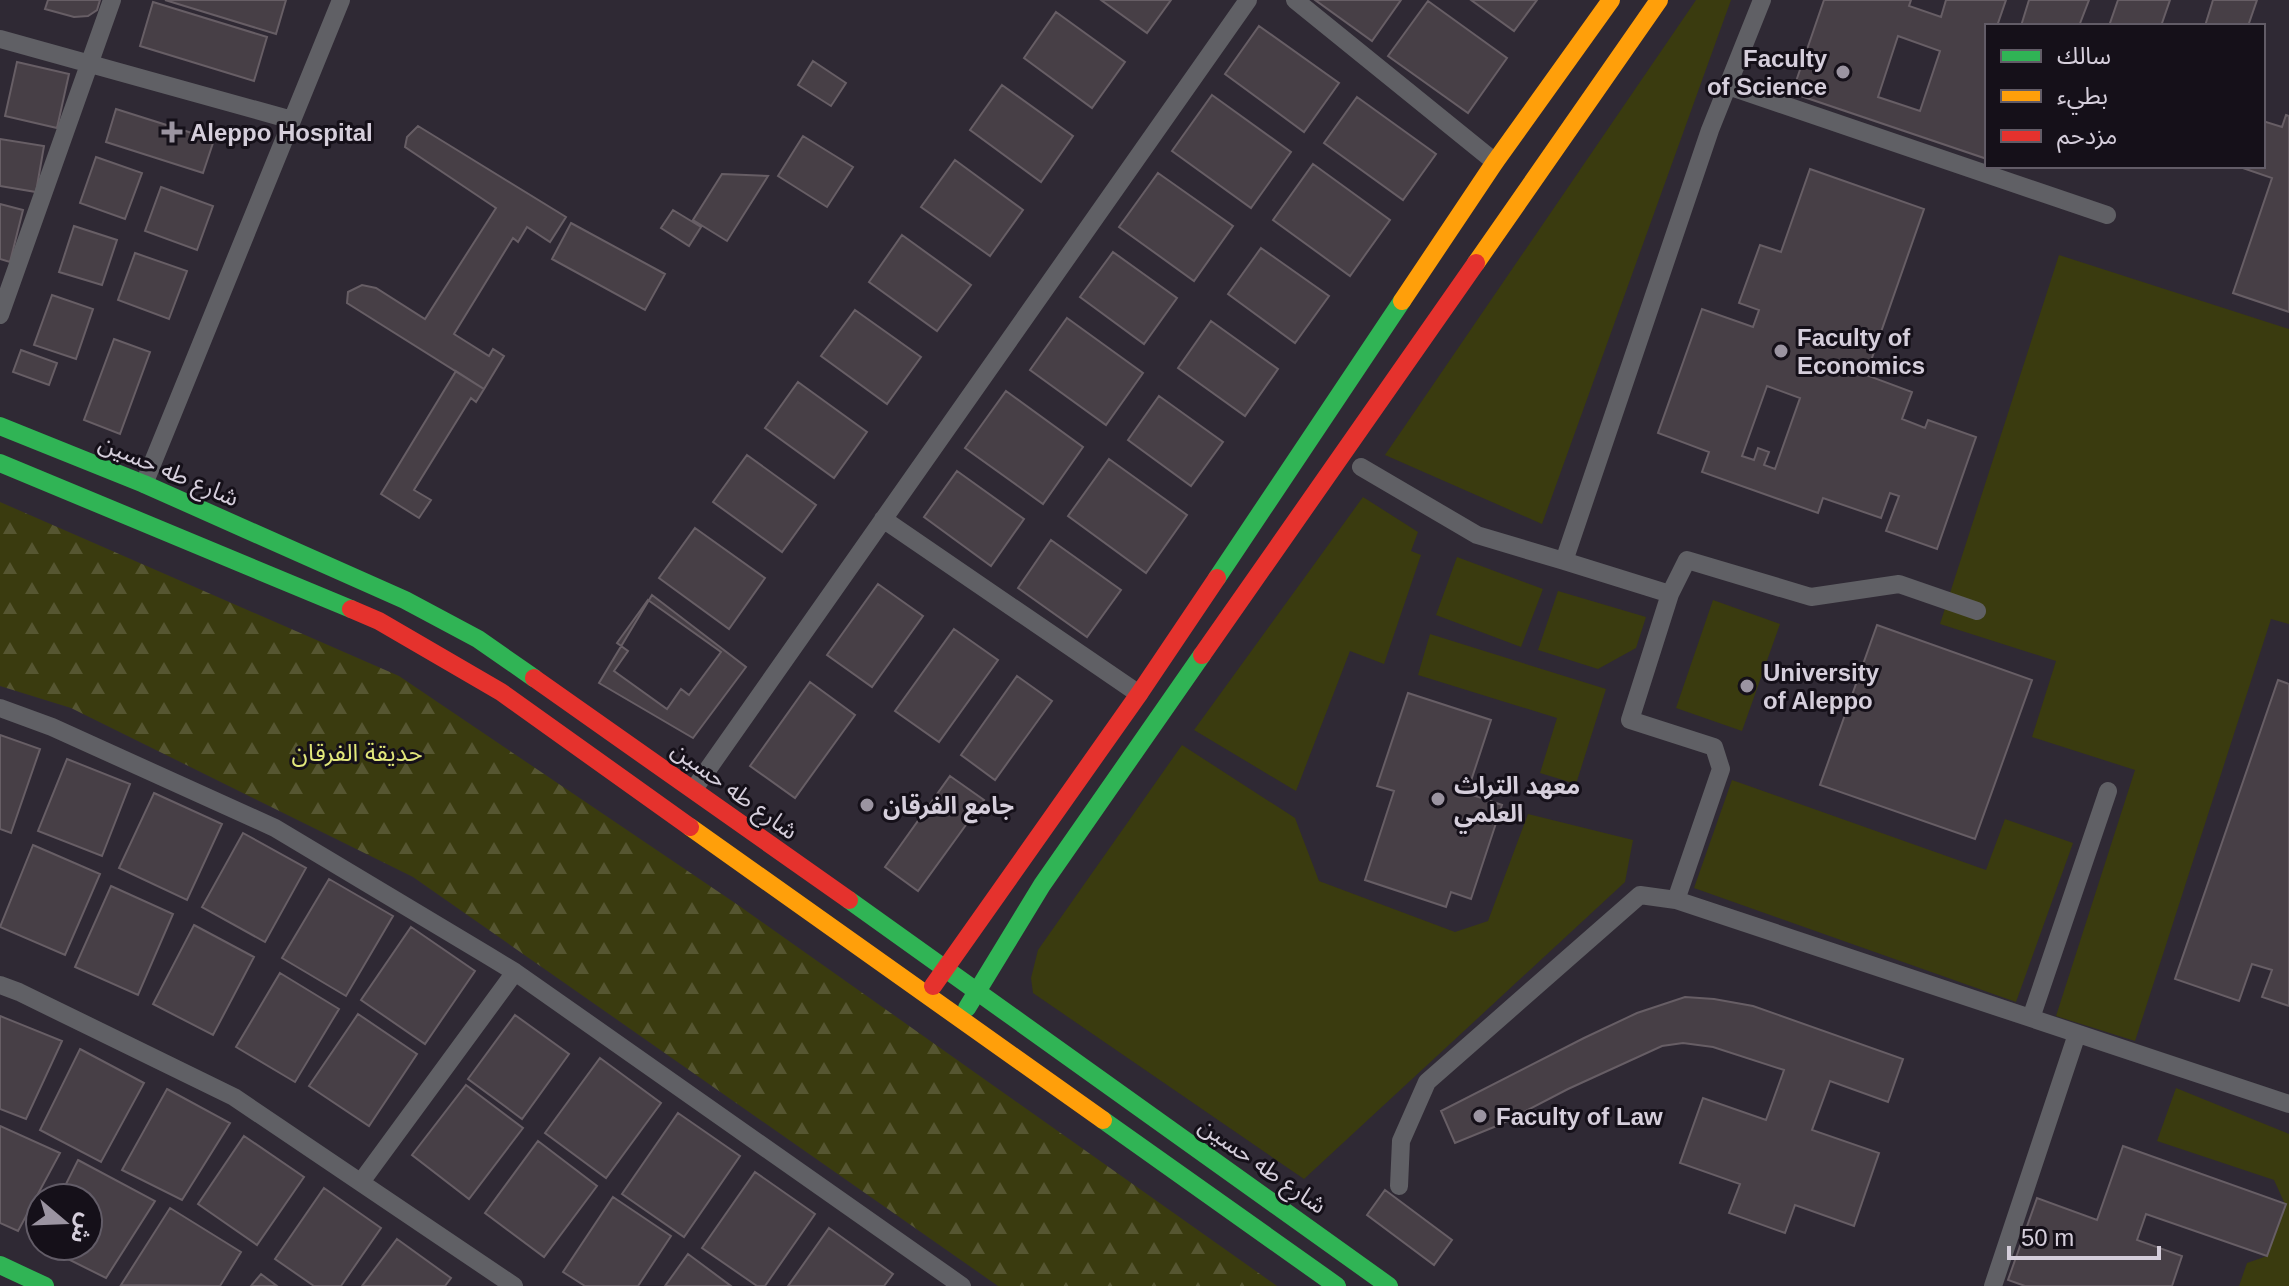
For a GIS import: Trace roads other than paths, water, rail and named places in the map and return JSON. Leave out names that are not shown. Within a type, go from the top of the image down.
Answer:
[{"type":"main road","points":[[926,997],[1139,694],[1495,162],[1611,0]]},
{"type":"main road","points":[[959,1020],[1042,885],[1659,0]]},
{"type":"main road","name":"شارع طه حسين","points":[[0,426],[144,484],[405,600],[478,639],[694,789],[1389,1286]]},
{"type":"main road","points":[[0,463],[379,621],[501,692],[926,997],[1337,1286]]},
{"type":"main road","points":[[0,1265],[45,1286]]},
{"type":"street","points":[[0,315],[112,0]]},
{"type":"street","points":[[144,484],[341,0]]},
{"type":"street","points":[[694,789],[1248,0]]},
{"type":"street","points":[[1295,0],[1495,162]]},
{"type":"street","points":[[1564,561],[1710,130],[1762,0]]},
{"type":"street","points":[[0,39],[292,120]]},
{"type":"street","points":[[1728,86],[2107,215]]},
{"type":"street","points":[[1361,467],[1477,535],[1670,594]]},
{"type":"street","points":[[883,519],[1139,694]]},
{"type":"street","points":[[1676,900],[1721,769],[1714,747],[1630,720],[1670,594],[1687,560],[1811,597],[1899,584],[1977,611]]},
{"type":"street","points":[[0,708],[52,727],[275,828],[515,972],[962,1286]]},
{"type":"street","points":[[2031,1018],[2108,791]]},
{"type":"street","points":[[1399,1186],[1401,1141],[1427,1082],[1640,895],[1676,900],[2289,1104]]},
{"type":"street","points":[[361,1182],[515,972]]},
{"type":"street","points":[[0,985],[234,1097],[514,1286]]},
{"type":"street","points":[[1993,1286],[2077,1034]]},
{"type":"place","name":"Faculty of Science","points":[[1843,72]]},
{"type":"place","name":"Aleppo Hospital","points":[[172,132]]},
{"type":"place","name":"Faculty of Economics","points":[[1781,351]]},
{"type":"place","name":"University of Aleppo","points":[[1747,686]]},
{"type":"place","name":"معهد التراث العلمي","points":[[1438,799]]},
{"type":"place","name":"جامع الفرقان","points":[[867,805]]},
{"type":"place","name":"Faculty of Law","points":[[1480,1116]]},
{"type":"park label","name":"حديقة الفرقان","points":[[357,752]]}]
